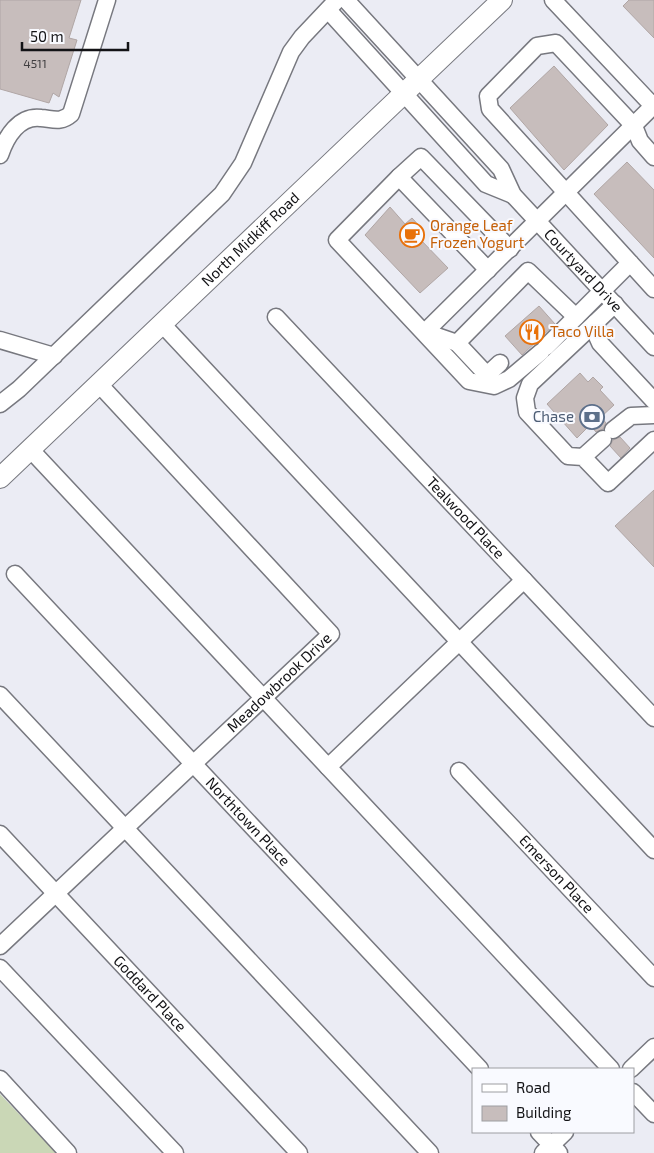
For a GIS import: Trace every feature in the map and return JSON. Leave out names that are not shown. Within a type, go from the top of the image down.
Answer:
[{"type":"main road","name":"North Midkiff Road","points":[[0,478],[502,0]]},
{"type":"street","points":[[0,155],[10,132],[25,121],[38,117],[60,121],[71,114],[107,0]]},
{"type":"street","points":[[346,0],[411,87]]},
{"type":"street","points":[[425,332],[654,107],[553,0]]},
{"type":"street","points":[[0,404],[54,356],[213,204],[230,184],[243,163],[291,52],[333,5],[411,87]]},
{"type":"street","points":[[654,157],[640,141],[634,126],[556,43],[537,46],[488,96],[490,109],[654,289]]},
{"type":"street","name":"Courtyard Drive","points":[[411,87],[502,169],[513,195],[654,347]]},
{"type":"street","points":[[510,249],[421,157],[337,240],[469,381],[494,386],[509,380],[544,349],[630,263]]},
{"type":"street","points":[[400,178],[488,270]]},
{"type":"street","points":[[457,343],[528,271],[576,318]]},
{"type":"street","points":[[615,304],[530,384],[525,398],[527,412],[568,456],[583,457],[608,483],[654,440]]},
{"type":"street","name":"Tealwood Place","points":[[276,317],[654,718]]},
{"type":"street","points":[[595,323],[596,334],[600,343],[654,401]]},
{"type":"street","points":[[163,324],[654,850]]},
{"type":"street","points":[[425,332],[457,343],[487,375],[500,362]]},
{"type":"street","points":[[0,340],[54,356]]},
{"type":"street","name":"Meadowbrook Drive","points":[[0,946],[331,634],[98,383]]},
{"type":"street","points":[[583,457],[630,416],[654,415]]},
{"type":"street","points":[[30,449],[610,1068]]},
{"type":"street","name":"Northtown Place","points":[[15,574],[479,1068]]},
{"type":"street","points":[[328,767],[524,580]]},
{"type":"street","points":[[0,695],[430,1153]]},
{"type":"street","name":"Emerson Place","points":[[459,771],[654,978]]},
{"type":"street","name":"Goddard Place","points":[[0,834],[299,1153]]},
{"type":"street","points":[[0,968],[175,1153]]},
{"type":"street","points":[[632,1068],[654,1047]]},
{"type":"street","points":[[0,1079],[68,1153]]},
{"type":"street","points":[[634,1093],[654,1114]]},
{"type":"street","points":[[540,1133],[551,1150],[564,1133]]},
{"type":"green space","points":[[0,1094],[56,1153],[0,1153]]},
{"type":"building","points":[[0,0],[81,0],[69,38],[77,40],[59,97],[53,93],[49,103],[0,89]]},
{"type":"building","points":[[629,0],[654,0],[654,38],[623,6]]},
{"type":"building","points":[[554,66],[608,125],[564,170],[510,108]]},
{"type":"building","points":[[627,162],[654,190],[654,258],[594,194]]},
{"type":"building","points":[[390,207],[405,224],[412,218],[424,231],[418,237],[448,268],[420,293],[365,235]]},
{"type":"building","points":[[539,306],[555,324],[522,355],[505,336]]},
{"type":"building","points":[[580,373],[588,382],[593,377],[603,387],[600,390],[614,405],[601,417],[606,423],[603,429],[596,432],[590,425],[577,438],[547,404]]},
{"type":"building","points":[[620,437],[630,448],[621,458],[610,446],[613,440]]},
{"type":"building","points":[[654,490],[654,567],[615,526]]},
{"type":"place","name":"Orange Leaf Frozen Yogurt","points":[[412,235]]},
{"type":"place","name":"Taco Villa","points":[[532,332]]},
{"type":"place","name":"Chase","points":[[592,417]]}]
